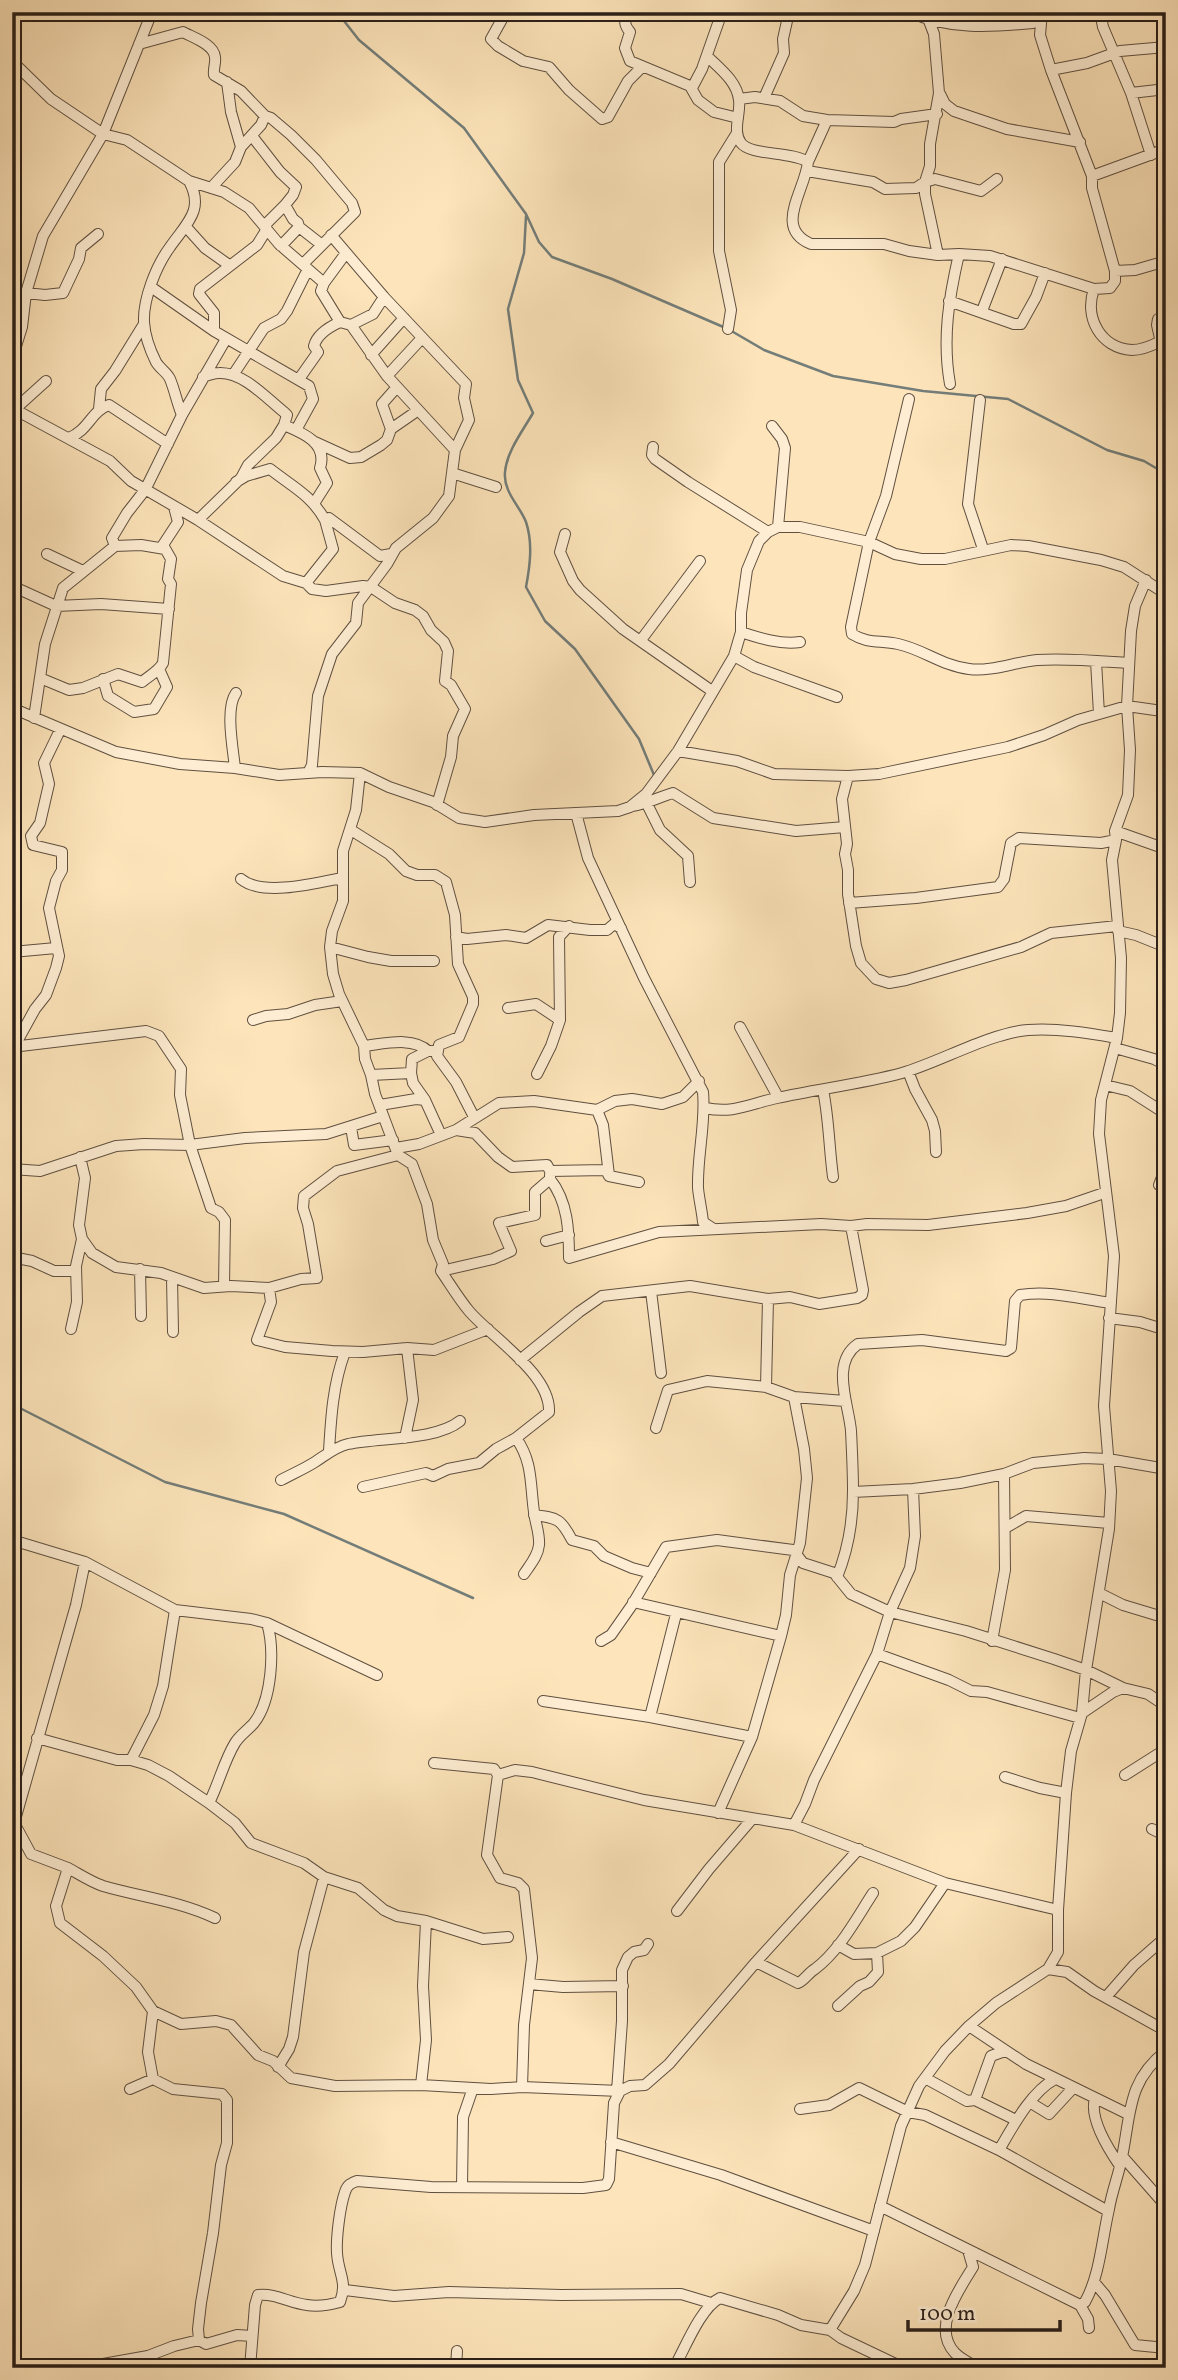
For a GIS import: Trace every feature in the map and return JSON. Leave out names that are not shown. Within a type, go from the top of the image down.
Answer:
[{"type":"street","points":[[12,19],[15,12]]},
{"type":"street","points":[[506,12],[491,39],[523,61],[549,67],[569,90],[602,119],[608,117],[628,81],[642,67]]},
{"type":"street","points":[[628,12],[625,20],[630,36],[625,48],[630,61],[692,88]]},
{"type":"street","points":[[722,12],[692,93],[714,112],[738,118]]},
{"type":"street","points":[[764,98],[784,53],[783,39],[789,12]]},
{"type":"street","points":[[910,12],[929,21],[991,27],[1032,23],[1041,12]]},
{"type":"street","points":[[827,120],[791,218],[792,228],[800,239],[811,244],[884,244],[939,255],[1002,258],[1094,289],[1110,288],[1115,281],[1115,271],[1092,188],[1092,176],[1040,35],[1041,12]]},
{"type":"street","points":[[1100,12],[1103,27],[1131,93],[1151,155]]},
{"type":"street","points":[[13,355],[17,317],[43,236],[103,134],[151,13]]},
{"type":"street","points":[[929,21],[934,34],[939,93],[925,194],[939,255]]},
{"type":"street","points":[[139,44],[183,32],[212,49],[215,56],[214,75],[241,90],[265,116],[271,118],[316,160],[355,209],[305,267],[287,311],[281,319],[264,328],[233,375]]},
{"type":"street","points":[[1051,69],[1087,63],[1115,53],[1166,47]]},
{"type":"street","points":[[707,56],[734,86],[739,99],[737,132],[740,142],[748,148],[791,154],[808,167],[873,182],[885,189],[916,188],[935,179],[981,191],[997,179]]},
{"type":"street","points":[[12,61],[51,99],[103,134],[127,140],[189,181],[224,192],[249,208],[280,245],[324,283]]},
{"type":"street","points":[[227,82],[231,112],[241,146]]},
{"type":"street","points":[[1131,93],[1166,89]]},
{"type":"street","points":[[939,93],[945,104],[954,111],[1007,129],[1080,142]]},
{"type":"street","points":[[739,99],[755,97],[780,101],[803,116],[827,120],[894,122],[901,118],[937,114]]},
{"type":"street","points":[[181,415],[170,379],[147,346],[145,302],[169,248],[187,228],[196,198],[210,188],[235,162],[241,146],[265,116]]},
{"type":"street","points":[[728,329],[731,310],[719,251],[719,162],[737,132]]},
{"type":"street","points":[[251,136],[296,187],[293,195],[265,227],[257,245]]},
{"type":"street","points":[[1092,176],[1166,149]]},
{"type":"street","points":[[189,181],[196,198]]},
{"type":"street","points":[[285,205],[299,227],[322,245]]},
{"type":"street","points":[[214,331],[214,313],[199,294],[201,289],[257,245],[280,245],[299,227]]},
{"type":"street","points":[[187,228],[205,248],[229,265]]},
{"type":"street","points":[[26,293],[63,293],[81,248],[97,234]]},
{"type":"street","points":[[308,773],[312,765],[318,696],[332,654],[356,623],[358,603],[387,564],[391,554],[402,540],[433,518],[449,496],[455,450],[469,420],[464,398],[466,384],[384,297],[331,234]]},
{"type":"street","points":[[346,253],[321,291],[387,376],[455,450]]},
{"type":"street","points":[[950,384],[946,321],[959,254]]},
{"type":"street","points":[[982,311],[1002,258]]},
{"type":"street","points":[[1115,271],[1135,270],[1166,261]]},
{"type":"street","points":[[950,301],[1014,324],[1021,324],[1045,273]]},
{"type":"street","points":[[151,287],[214,331],[309,386],[313,399],[296,430]]},
{"type":"street","points":[[1094,289],[1090,300],[1094,325],[1103,340],[1131,350],[1159,342]]},
{"type":"street","points":[[299,379],[318,352],[314,346],[316,338],[331,326],[373,314],[384,297]]},
{"type":"street","points":[[1166,315],[1158,319],[1159,342],[1166,365]]},
{"type":"street","points":[[371,355],[404,318]]},
{"type":"street","points":[[69,439],[85,429],[99,408],[101,389],[144,324]]},
{"type":"street","points":[[115,546],[112,538],[145,489],[181,415],[226,338]]},
{"type":"street","points":[[387,376],[422,338]]},
{"type":"street","points":[[198,520],[236,482],[252,460],[276,438],[287,415],[233,375],[219,372],[203,377]]},
{"type":"street","points":[[47,381],[14,409],[110,461],[131,481],[198,520],[283,576],[298,583],[306,583],[312,589],[326,591],[371,587],[423,616],[430,630],[437,634],[448,650],[445,681],[451,685],[465,709],[453,736],[451,757],[437,805]]},
{"type":"street","points":[[391,429],[382,404],[397,387]]},
{"type":"street","points":[[909,400],[886,496],[869,542],[851,627],[852,634],[866,642],[900,644],[923,655],[969,669],[1038,660],[1128,663]]},
{"type":"street","points":[[980,400],[968,504],[983,549]]},
{"type":"street","points":[[99,408],[109,405],[168,444]]},
{"type":"street","points":[[284,425],[350,458],[361,457],[381,445],[387,440],[391,429],[417,411]]},
{"type":"street","points":[[772,426],[785,448],[778,527]]},
{"type":"street","points":[[315,442],[322,460],[320,468],[327,483],[315,502]]},
{"type":"street","points":[[653,447],[655,458],[768,532]]},
{"type":"street","points":[[236,482],[270,469],[315,502],[325,520],[333,549],[306,583]]},
{"type":"street","points":[[452,473],[496,487]]},
{"type":"street","points":[[40,678],[69,690],[83,688],[118,674],[142,682],[159,669],[163,663],[169,609],[171,559],[163,545],[178,522],[174,507]]},
{"type":"street","points":[[325,520],[329,518],[380,556],[391,554]]},
{"type":"street","points":[[630,807],[646,794],[678,751],[734,656],[741,632],[747,570],[759,541],[778,527],[800,527],[869,542],[895,554],[921,559],[946,559],[1011,545],[1028,546],[1124,567],[1166,594]]},
{"type":"street","points":[[565,534],[560,552],[573,581],[623,629],[712,691]]},
{"type":"street","points":[[34,718],[45,644],[63,588],[115,546],[141,545],[164,549]]},
{"type":"street","points":[[47,555],[83,571]]},
{"type":"street","points":[[642,640],[700,561]]},
{"type":"street","points":[[830,2330],[854,2291],[865,2265],[904,2115],[925,2078],[945,2051],[969,2026],[1005,1996],[1048,1969],[1058,1952],[1058,1910],[1066,1793],[1071,1751],[1081,1716],[1109,1523],[1111,1492],[1104,1406],[1114,1256],[1109,1206],[1104,1193],[1099,1134],[1105,1084],[1116,1043],[1121,993],[1112,860],[1128,795],[1128,663],[1135,606],[1146,580]]},
{"type":"street","points":[[12,586],[56,606],[101,604],[169,609]]},
{"type":"street","points":[[741,632],[789,643],[800,642]]},
{"type":"street","points":[[734,656],[754,667],[837,697]]},
{"type":"street","points":[[1096,661],[1099,714]]},
{"type":"street","points":[[103,679],[108,696],[134,712],[155,709],[167,687],[159,669]]},
{"type":"street","points":[[235,768],[231,709],[236,693]]},
{"type":"street","points":[[678,751],[737,761],[774,774],[848,776],[920,767],[1008,747],[1078,720],[1127,706],[1162,711],[1166,715]]},
{"type":"street","points":[[12,708],[116,752],[180,764],[279,775],[359,772],[389,787],[437,805],[459,818],[485,821],[618,811],[647,804],[673,793],[713,818],[796,831],[845,827]]},
{"type":"street","points":[[13,1047],[46,995],[59,956],[49,908],[55,881],[62,870],[62,852],[33,845],[32,836],[40,823],[49,784],[44,763],[60,730]]},
{"type":"street","points":[[359,772],[356,810],[343,851],[343,901],[332,931],[330,947],[333,974],[342,1002],[364,1046],[374,1094],[395,1147],[412,1164],[427,1205],[433,1240],[443,1264],[441,1271]]},
{"type":"street","points":[[848,776],[842,799],[849,902],[861,964],[876,979],[889,983],[1021,947],[1051,933],[1117,929],[1166,947]]},
{"type":"street","points":[[647,804],[660,830],[688,856],[690,882]]},
{"type":"street","points":[[576,813],[588,858],[672,1035],[699,1082],[705,1108],[698,1189],[703,1222],[712,1228]]},
{"type":"street","points":[[351,831],[389,854],[406,871],[417,875],[435,875],[446,882],[455,915],[458,964],[468,982],[473,1004],[459,1037],[412,1059],[411,1073],[413,1083],[425,1100],[441,1135]]},
{"type":"street","points":[[849,902],[916,898],[998,887],[1004,879],[1011,843],[1020,838],[1101,843],[1116,835],[1166,849]]},
{"type":"street","points":[[242,879],[251,886],[275,887],[342,878]]},
{"type":"street","points":[[456,937],[467,939],[506,935],[526,938],[548,925],[607,930],[614,924],[621,928]]},
{"type":"street","points":[[537,1074],[560,1020],[559,937],[569,926]]},
{"type":"street","points":[[330,947],[391,961],[434,961]]},
{"type":"street","points":[[12,952],[56,948]]},
{"type":"street","points":[[253,1020],[288,1014],[315,1005],[342,1002]]},
{"type":"street","points":[[508,1008],[536,1004],[560,1020]]},
{"type":"street","points":[[740,1027],[778,1097]]},
{"type":"street","points":[[705,1108],[736,1110],[778,1097],[908,1071],[1002,1035],[1027,1030],[1072,1031],[1116,1043],[1166,1065]]},
{"type":"street","points":[[13,1047],[146,1031],[159,1036],[181,1069],[180,1095],[190,1145],[211,1208],[225,1220],[224,1286]]},
{"type":"street","points":[[364,1046],[407,1042],[423,1045],[432,1051],[456,1082],[474,1117]]},
{"type":"street","points":[[908,1071],[932,1120],[936,1152]]},
{"type":"street","points":[[371,1075],[411,1073]]},
{"type":"street","points":[[351,1127],[354,1145],[395,1147],[419,1144],[456,1130],[499,1103],[534,1101],[597,1110],[615,1101],[632,1099],[662,1104],[683,1097],[699,1082]]},
{"type":"street","points":[[1105,1084],[1130,1091],[1165,1110]]},
{"type":"street","points":[[823,1090],[830,1126],[833,1177]]},
{"type":"street","points":[[380,1105],[425,1100]]},
{"type":"street","points":[[597,1110],[603,1125],[609,1176]]},
{"type":"street","points":[[12,1170],[40,1171],[116,1146],[190,1145],[236,1139],[326,1134],[383,1116]]},
{"type":"street","points":[[456,1130],[475,1133],[498,1157],[512,1167],[547,1165],[560,1191],[569,1235],[569,1258],[659,1232],[821,1224],[929,1225],[1066,1206],[1104,1193]]},
{"type":"street","points":[[79,1157],[85,1178],[79,1225],[82,1239],[92,1254],[116,1267],[140,1269],[204,1288],[269,1288],[301,1279],[317,1278],[303,1208],[304,1196],[337,1171],[395,1147]]},
{"type":"street","points":[[1159,1185],[1166,1167]]},
{"type":"street","points":[[441,1271],[494,1259],[511,1251],[499,1223],[535,1215],[536,1192],[550,1175],[598,1168],[606,1170],[609,1176]]},
{"type":"street","points":[[609,1176],[639,1182]]},
{"type":"street","points":[[520,1360],[602,1296],[690,1286],[768,1298],[790,1297],[819,1304],[857,1298],[862,1295],[851,1226]]},
{"type":"street","points":[[545,1241],[569,1235]]},
{"type":"street","points":[[71,1329],[77,1302],[76,1271],[82,1239]]},
{"type":"street","points":[[12,1257],[32,1261],[54,1271],[76,1271]]},
{"type":"street","points":[[140,1269],[141,1315]]},
{"type":"street","points":[[363,1487],[426,1473],[433,1476],[448,1469],[473,1466],[549,1412],[545,1392],[520,1360],[470,1312],[441,1271]]},
{"type":"street","points":[[172,1277],[173,1332]]},
{"type":"street","points":[[269,1288],[271,1302],[257,1340],[285,1347],[345,1352],[407,1348],[434,1350],[488,1329]]},
{"type":"street","points":[[651,1291],[661,1373]]},
{"type":"street","points":[[837,1577],[851,1524],[853,1492],[850,1429],[843,1377],[846,1356],[851,1349],[858,1344],[922,1340],[1006,1351],[1011,1348],[1015,1301],[1020,1295],[1060,1294],[1111,1303]]},
{"type":"street","points":[[766,1387],[768,1298]]},
{"type":"street","points":[[1108,1318],[1140,1322],[1166,1330]]},
{"type":"street","points":[[405,1438],[413,1400],[407,1348]]},
{"type":"street","points":[[329,1451],[331,1408],[338,1371],[345,1352]]},
{"type":"street","points":[[656,1428],[668,1390],[707,1381],[766,1387],[794,1397],[845,1401]]},
{"type":"street","points":[[718,1813],[752,1737],[786,1615],[790,1575],[800,1544],[807,1478],[794,1397]]},
{"type":"street","points":[[281,1480],[317,1461],[329,1451],[348,1444],[405,1438],[442,1430],[460,1421]]},
{"type":"street","points":[[516,1438],[525,1451],[532,1480],[539,1544],[536,1555],[524,1574]]},
{"type":"street","points":[[853,1492],[914,1489],[1004,1475],[1033,1462],[1108,1459],[1166,1469]]},
{"type":"street","points":[[992,1641],[1006,1570],[1004,1475]]},
{"type":"street","points":[[794,1825],[877,1654],[890,1612],[914,1554],[914,1489]]},
{"type":"street","points":[[534,1515],[552,1517],[563,1522],[572,1540],[594,1546],[604,1556],[650,1573]]},
{"type":"street","points":[[1007,1527],[1026,1516],[1109,1523]]},
{"type":"street","points":[[12,1540],[85,1562],[175,1610],[267,1623],[377,1675]]},
{"type":"street","points":[[601,1641],[611,1635],[666,1547],[717,1540],[793,1550],[803,1563],[817,1566],[837,1577],[851,1594],[890,1612],[1086,1670],[1123,1688],[1148,1694],[1166,1706]]},
{"type":"street","points":[[85,1562],[76,1605],[13,1819],[31,1854],[68,1868],[100,1885],[152,1896],[199,1910],[215,1918]]},
{"type":"street","points":[[1099,1593],[1123,1605],[1166,1618]]},
{"type":"street","points":[[633,1602],[780,1636]]},
{"type":"street","points":[[131,1760],[154,1715],[163,1686],[175,1610]]},
{"type":"street","points":[[650,1717],[676,1614]]},
{"type":"street","points":[[209,1802],[236,1741],[254,1722],[262,1707],[272,1654],[267,1623]]},
{"type":"street","points":[[877,1654],[949,1680],[971,1691],[987,1692],[1081,1716]]},
{"type":"street","points":[[1081,1716],[1113,1692],[1123,1688]]},
{"type":"street","points":[[543,1701],[650,1717],[752,1737]]},
{"type":"street","points":[[37,1738],[117,1760],[131,1760],[148,1765],[209,1802],[235,1823],[251,1843],[304,1863],[324,1877],[358,1888],[384,1910],[397,1916],[426,1921],[483,1938],[508,1937]]},
{"type":"street","points":[[1125,1776],[1166,1749]]},
{"type":"street","points":[[434,1763],[494,1769],[498,1775],[487,1855],[500,1878],[518,1883],[524,1889],[532,1958],[524,2025],[522,2087]]},
{"type":"street","points":[[498,1775],[515,1770],[532,1772],[644,1801],[794,1825],[945,1883],[1058,1910]]},
{"type":"street","points":[[1005,1777],[1066,1793]]},
{"type":"street","points":[[677,1911],[709,1868],[752,1819]]},
{"type":"street","points":[[1152,1829],[1166,1836]]},
{"type":"street","points":[[68,1868],[56,1906],[60,1923],[128,1979],[153,2011],[180,2024],[216,2021],[232,2025],[258,2055],[273,2061],[291,2078],[335,2087],[421,2085],[619,2091],[630,2086],[645,2085],[669,2064],[756,1962],[859,1849]]},
{"type":"street","points":[[278,2067],[293,2037],[304,1952],[324,1877]]},
{"type":"street","points":[[838,1945],[854,1954],[877,1953],[901,1941],[945,1883]]},
{"type":"street","points":[[756,1962],[798,1983],[823,1964],[873,1893]]},
{"type":"street","points":[[421,2085],[426,2040],[423,1986],[426,1921]]},
{"type":"street","points":[[1106,1997],[1134,1965],[1166,1937]]},
{"type":"street","points":[[250,2368],[258,2295],[269,2294],[306,2305],[327,2306],[340,2302],[345,2290],[337,2254],[348,2185],[357,2181],[462,2187],[601,2187],[609,2179],[614,2103],[619,2091],[622,1970],[628,1957],[634,1952],[644,1950],[648,1944]]},
{"type":"street","points":[[838,2006],[878,1972],[877,1953]]},
{"type":"street","points":[[1048,1969],[1067,1972],[1166,2031]]},
{"type":"street","points":[[529,1984],[563,1987],[623,1986]]},
{"type":"street","points":[[153,2011],[148,2052],[153,2079]]},
{"type":"street","points":[[969,2026],[1005,2051],[1055,2079],[1128,2114]]},
{"type":"street","points":[[975,2100],[991,2056],[1005,2051]]},
{"type":"street","points":[[1080,2305],[1085,2302],[1094,2282],[1121,2161],[1128,2114],[1142,2074],[1166,2051]]},
{"type":"street","points":[[925,2078],[967,2101],[975,2100],[1016,2120]]},
{"type":"street","points":[[130,2089],[153,2079]]},
{"type":"street","points":[[153,2079],[173,2089],[222,2094],[228,2100],[227,2143],[221,2165],[214,2233],[201,2302],[199,2340]]},
{"type":"street","points":[[999,2150],[1016,2120],[1043,2085],[1055,2079]]},
{"type":"street","points":[[462,2187],[463,2117],[473,2088]]},
{"type":"street","points":[[800,2109],[829,2105],[859,2088],[908,2112],[925,2115],[999,2150],[1108,2211]]},
{"type":"street","points":[[1031,2103],[1049,2114],[1073,2088]]},
{"type":"street","points":[[1095,2099],[1093,2107],[1104,2143],[1166,2206]]},
{"type":"street","points":[[611,2142],[721,2175],[874,2231]]},
{"type":"street","points":[[880,2206],[1080,2305],[1088,2319],[1089,2328]]},
{"type":"street","points":[[968,2250],[972,2267],[956,2296],[945,2325],[946,2339],[953,2351],[965,2362],[978,2368]]},
{"type":"street","points":[[1094,2282],[1105,2295],[1135,2345],[1163,2348],[1165,2368]]},
{"type":"street","points":[[345,2290],[394,2296],[449,2292],[681,2294],[711,2303]]},
{"type":"street","points":[[674,2368],[703,2312],[720,2298],[778,2315],[801,2325],[830,2330],[898,2367]]},
{"type":"street","points":[[81,2368],[148,2356],[199,2340],[206,2344],[237,2335],[252,2336]]},
{"type":"street","points":[[456,2368],[457,2351]]},
{"type":"waterway","points":[[337,12],[359,40],[464,128],[526,214],[539,242],[552,257],[612,279],[728,329],[764,350],[833,376],[923,391],[1008,399],[1107,450],[1144,461],[1166,474]]},
{"type":"waterway","points":[[526,216],[524,253],[508,309],[518,380],[533,413],[512,449],[505,472],[507,486],[526,522],[530,538],[526,587],[545,621],[575,649],[639,739],[654,775]]},
{"type":"waterway","points":[[12,1404],[165,1482],[284,1514],[473,1598]]}]
